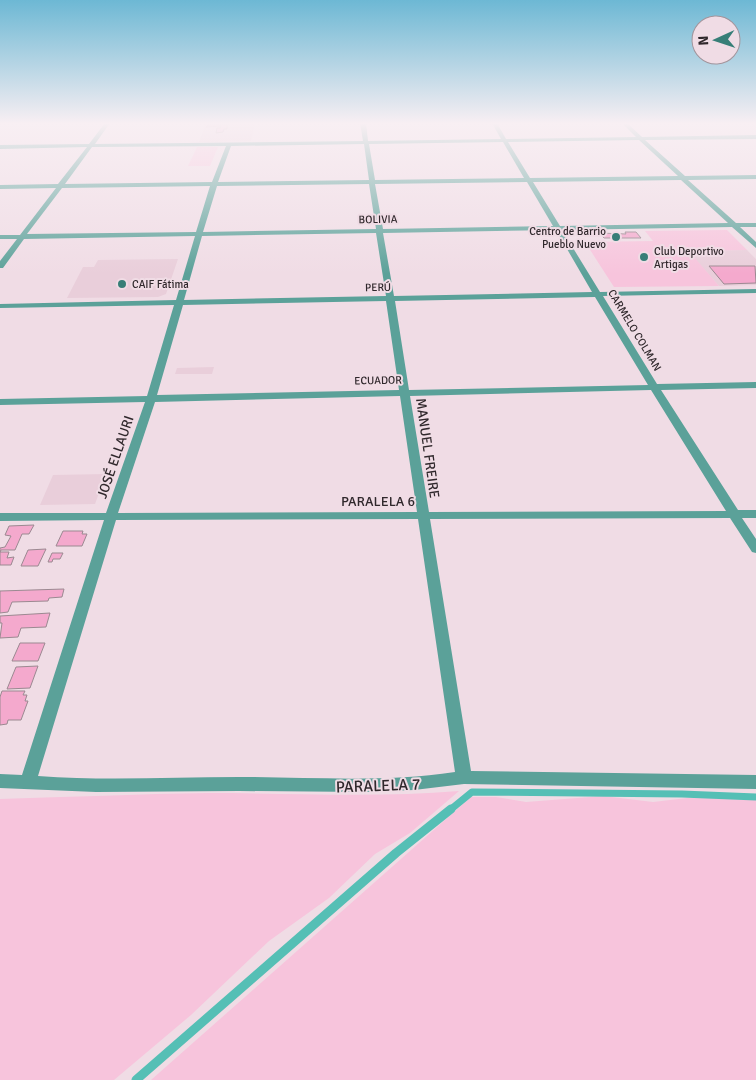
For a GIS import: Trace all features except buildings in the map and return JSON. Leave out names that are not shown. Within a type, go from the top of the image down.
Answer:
[{"type":"street","points":[[0,266],[71,173]]},
{"type":"street","name":"JOSÉ ELLAURI","points":[[28,781],[110,516],[151,398],[218,173]]},
{"type":"street","name":"MANUEL FREIRE","points":[[371,173],[381,231],[422,516],[464,777]]},
{"type":"street","name":"CARMELO COLMAN","points":[[524,173],[559,228],[654,387],[756,549]]},
{"type":"street","points":[[677,173],[756,246]]},
{"type":"street","points":[[0,187],[756,177]]},
{"type":"street","name":"BOLIVIA","points":[[0,238],[756,225]]},
{"type":"street","name":"PERÚ","points":[[0,306],[756,292]]},
{"type":"street","name":"ECUADOR","points":[[0,402],[756,385]]},
{"type":"street","name":"PARALELA 6","points":[[0,516],[756,514]]},
{"type":"street","name":"PARALELA 7","points":[[0,781],[28,781],[72,785],[263,784],[340,787],[431,784],[464,777],[756,782]]},
{"type":"shaded area","points":[[727,230],[747,250],[689,251],[719,286],[614,287],[585,242],[653,241],[645,231]]},
{"type":"shaded area","points":[[747,250],[756,259],[756,285],[719,286],[688,251]]},
{"type":"shaded area","name":"CAIF Fátima","points":[[178,259],[166,294],[158,297],[67,298],[83,267],[94,267],[98,260]]},
{"type":"shaded area","points":[[214,367],[212,374],[175,374],[177,368]]},
{"type":"shaded area","points":[[106,474],[95,504],[40,505],[53,475]]},
{"type":"shaded area","points":[[459,791],[410,833],[375,854],[329,898],[269,941],[191,1015],[114,1080],[0,1080],[0,799],[209,793],[366,795]]},
{"type":"shaded area","points":[[603,796],[653,802],[704,796],[756,800],[756,1080],[151,1080],[471,797],[496,797],[526,802]]},
{"type":"waterway","points":[[450,810],[472,792],[682,794],[756,797]]},
{"type":"waterway","points":[[136,1080],[396,853],[451,809]]},
{"type":"place","name":"Centro de Barrio Pueblo Nuevo","points":[[616,237]]},
{"type":"place","name":"Club Deportivo Artigas","points":[[644,257]]},
{"type":"place","name":"CAIF Fátima","points":[[122,284]]}]
